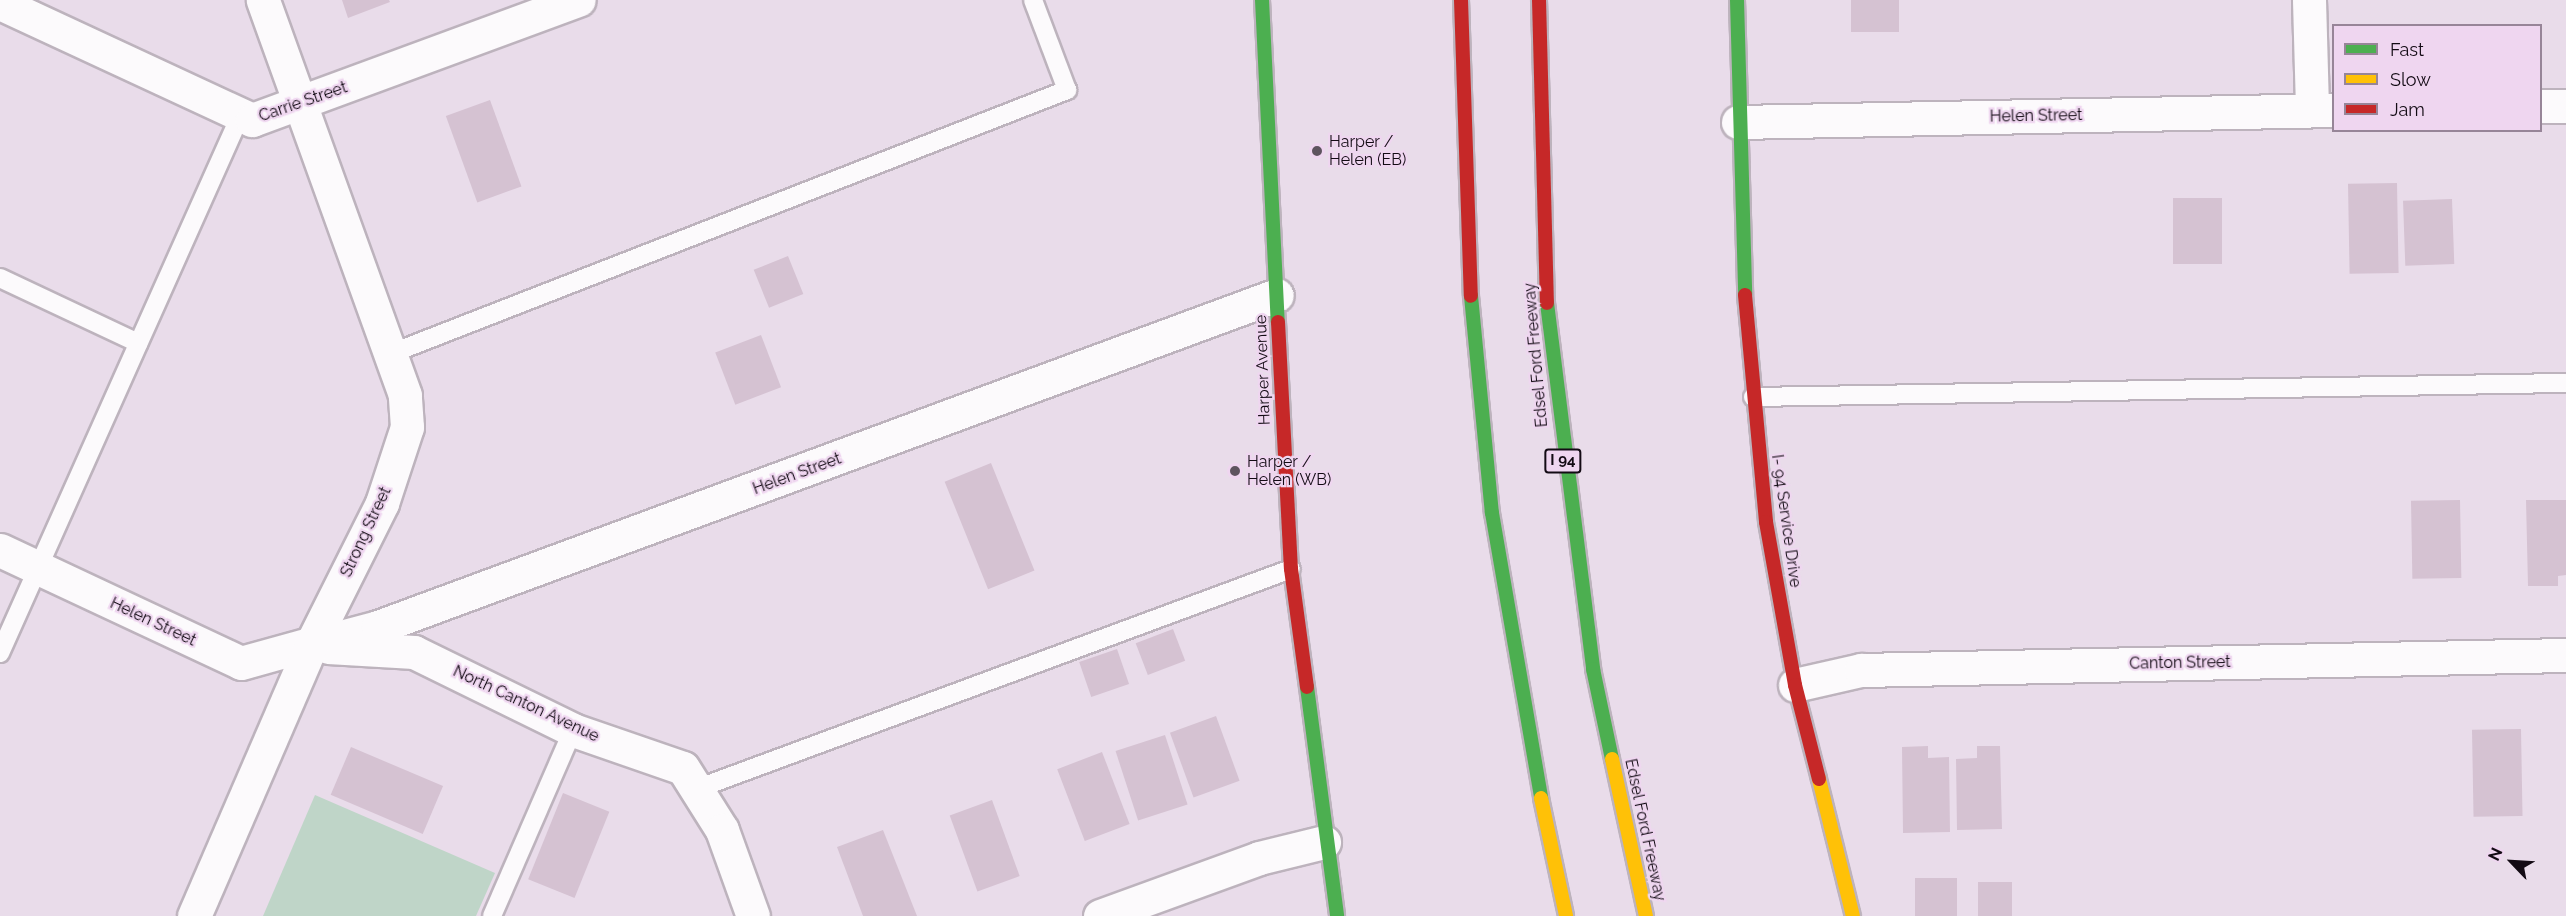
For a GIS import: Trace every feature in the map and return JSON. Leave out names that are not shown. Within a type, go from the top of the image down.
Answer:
[{"type":"main road","name":"Harper Avenue","points":[[1262,0],[1291,569],[1324,842],[1337,916]]},
{"type":"main road","points":[[1461,0],[1467,255],[1492,513],[1517,680],[1566,916]]},
{"type":"main road","name":"Edsel Ford Freeway","points":[[1539,0],[1544,259],[1554,387],[1593,669],[1646,916]]},
{"type":"main road","name":"I- 94 Service Drive","points":[[1737,0],[1738,122],[1753,397],[1766,522],[1795,685],[1853,916]]},
{"type":"street","name":"Strong Street","points":[[194,916],[312,644],[382,503],[407,427],[405,395],[263,0]]},
{"type":"street","name":"Carrie Street","points":[[0,3],[252,120],[300,105],[579,0]]},
{"type":"street","points":[[2309,0],[2323,110]]},
{"type":"street","points":[[2542,106],[2566,106]]},
{"type":"street","name":"Helen Street","points":[[1738,122],[2323,110]]},
{"type":"street","name":"Helen Street","points":[[0,550],[241,663],[378,627],[1277,295]]},
{"type":"street","name":"North Canton Avenue","points":[[312,644],[364,652],[414,652],[573,730],[675,763],[699,788],[723,830],[753,916]]},
{"type":"street","name":"Canton Street","points":[[1795,685],[1861,670],[2566,655]]},
{"type":"street","points":[[1100,916],[1259,858],[1324,842]]},
{"type":"lane","points":[[390,354],[1067,90],[1033,0]]},
{"type":"lane","points":[[0,653],[241,114]]},
{"type":"lane","points":[[0,278],[138,343]]},
{"type":"lane","points":[[1753,397],[2566,383]]},
{"type":"lane","points":[[699,788],[1291,569]]},
{"type":"lane","points":[[492,916],[573,730]]},
{"type":"green space","points":[[315,795],[495,873],[476,916],[263,916]]},
{"type":"building","points":[[342,0],[389,0],[390,2],[348,18]]},
{"type":"building","points":[[1851,0],[1899,0],[1899,32],[1851,32]]},
{"type":"building","points":[[490,100],[521,186],[477,203],[446,116]]},
{"type":"building","points":[[2397,183],[2399,273],[2350,274],[2348,184]]},
{"type":"building","points":[[2173,198],[2222,198],[2222,264],[2173,264]]},
{"type":"building","points":[[2452,199],[2454,264],[2405,266],[2403,201]]},
{"type":"building","points":[[788,256],[803,294],[769,308],[754,270]]},
{"type":"building","points":[[761,335],[781,387],[735,405],[715,353]]},
{"type":"building","points":[[991,463],[1034,571],[988,589],[945,482]]},
{"type":"building","points":[[2460,500],[2461,578],[2412,579],[2411,501]]},
{"type":"building","points":[[2526,500],[2566,500],[2566,575],[2558,576],[2558,586],[2528,586]]},
{"type":"building","points":[[1173,629],[1185,661],[1148,675],[1136,643]]},
{"type":"building","points":[[1117,649],[1129,684],[1091,697],[1079,662]]},
{"type":"building","points":[[1216,716],[1240,781],[1194,798],[1170,733]]},
{"type":"building","points":[[2521,729],[2523,816],[2474,817],[2472,730]]},
{"type":"building","points":[[1165,735],[1188,804],[1138,820],[1116,751]]},
{"type":"building","points":[[1928,746],[1928,758],[1949,757],[1950,832],[1903,833],[1902,747]]},
{"type":"building","points":[[1977,746],[2000,746],[2002,829],[1957,830],[1956,759],[1977,758]]},
{"type":"building","points":[[351,747],[443,786],[423,834],[331,795]]},
{"type":"building","points":[[1102,752],[1130,824],[1085,841],[1057,769]]},
{"type":"building","points":[[563,793],[609,812],[575,898],[528,879]]},
{"type":"building","points":[[992,800],[1020,876],[977,892],[950,815]]},
{"type":"building","points":[[883,830],[917,916],[863,916],[837,847]]},
{"type":"building","points":[[1915,878],[1957,878],[1957,916],[1915,916]]},
{"type":"building","points":[[1978,882],[2012,882],[2012,916],[1978,916]]},
{"type":"traffic: fast","points":[[1262,0],[1278,322]]},
{"type":"traffic: fast","points":[[1737,0],[1745,295]]},
{"type":"traffic: fast","points":[[1471,296],[1492,513],[1541,798]]},
{"type":"traffic: fast","points":[[1547,303],[1593,669],[1612,759]]},
{"type":"traffic: fast","points":[[1307,687],[1337,916]]},
{"type":"traffic: slow","points":[[1612,759],[1646,916]]},
{"type":"traffic: slow","points":[[1819,779],[1853,916]]},
{"type":"traffic: slow","points":[[1541,798],[1566,916]]},
{"type":"traffic: jam","points":[[1461,0],[1471,296]]},
{"type":"traffic: jam","points":[[1539,0],[1547,303]]},
{"type":"traffic: jam","points":[[1745,295],[1766,522],[1795,685],[1819,779]]},
{"type":"traffic: jam","points":[[1278,322],[1291,569],[1307,687]]},
{"type":"place","name":"Harper / Helen (EB)","points":[[1317,151]]},
{"type":"place","name":"Harper / Helen (WB)","points":[[1235,471]]}]
